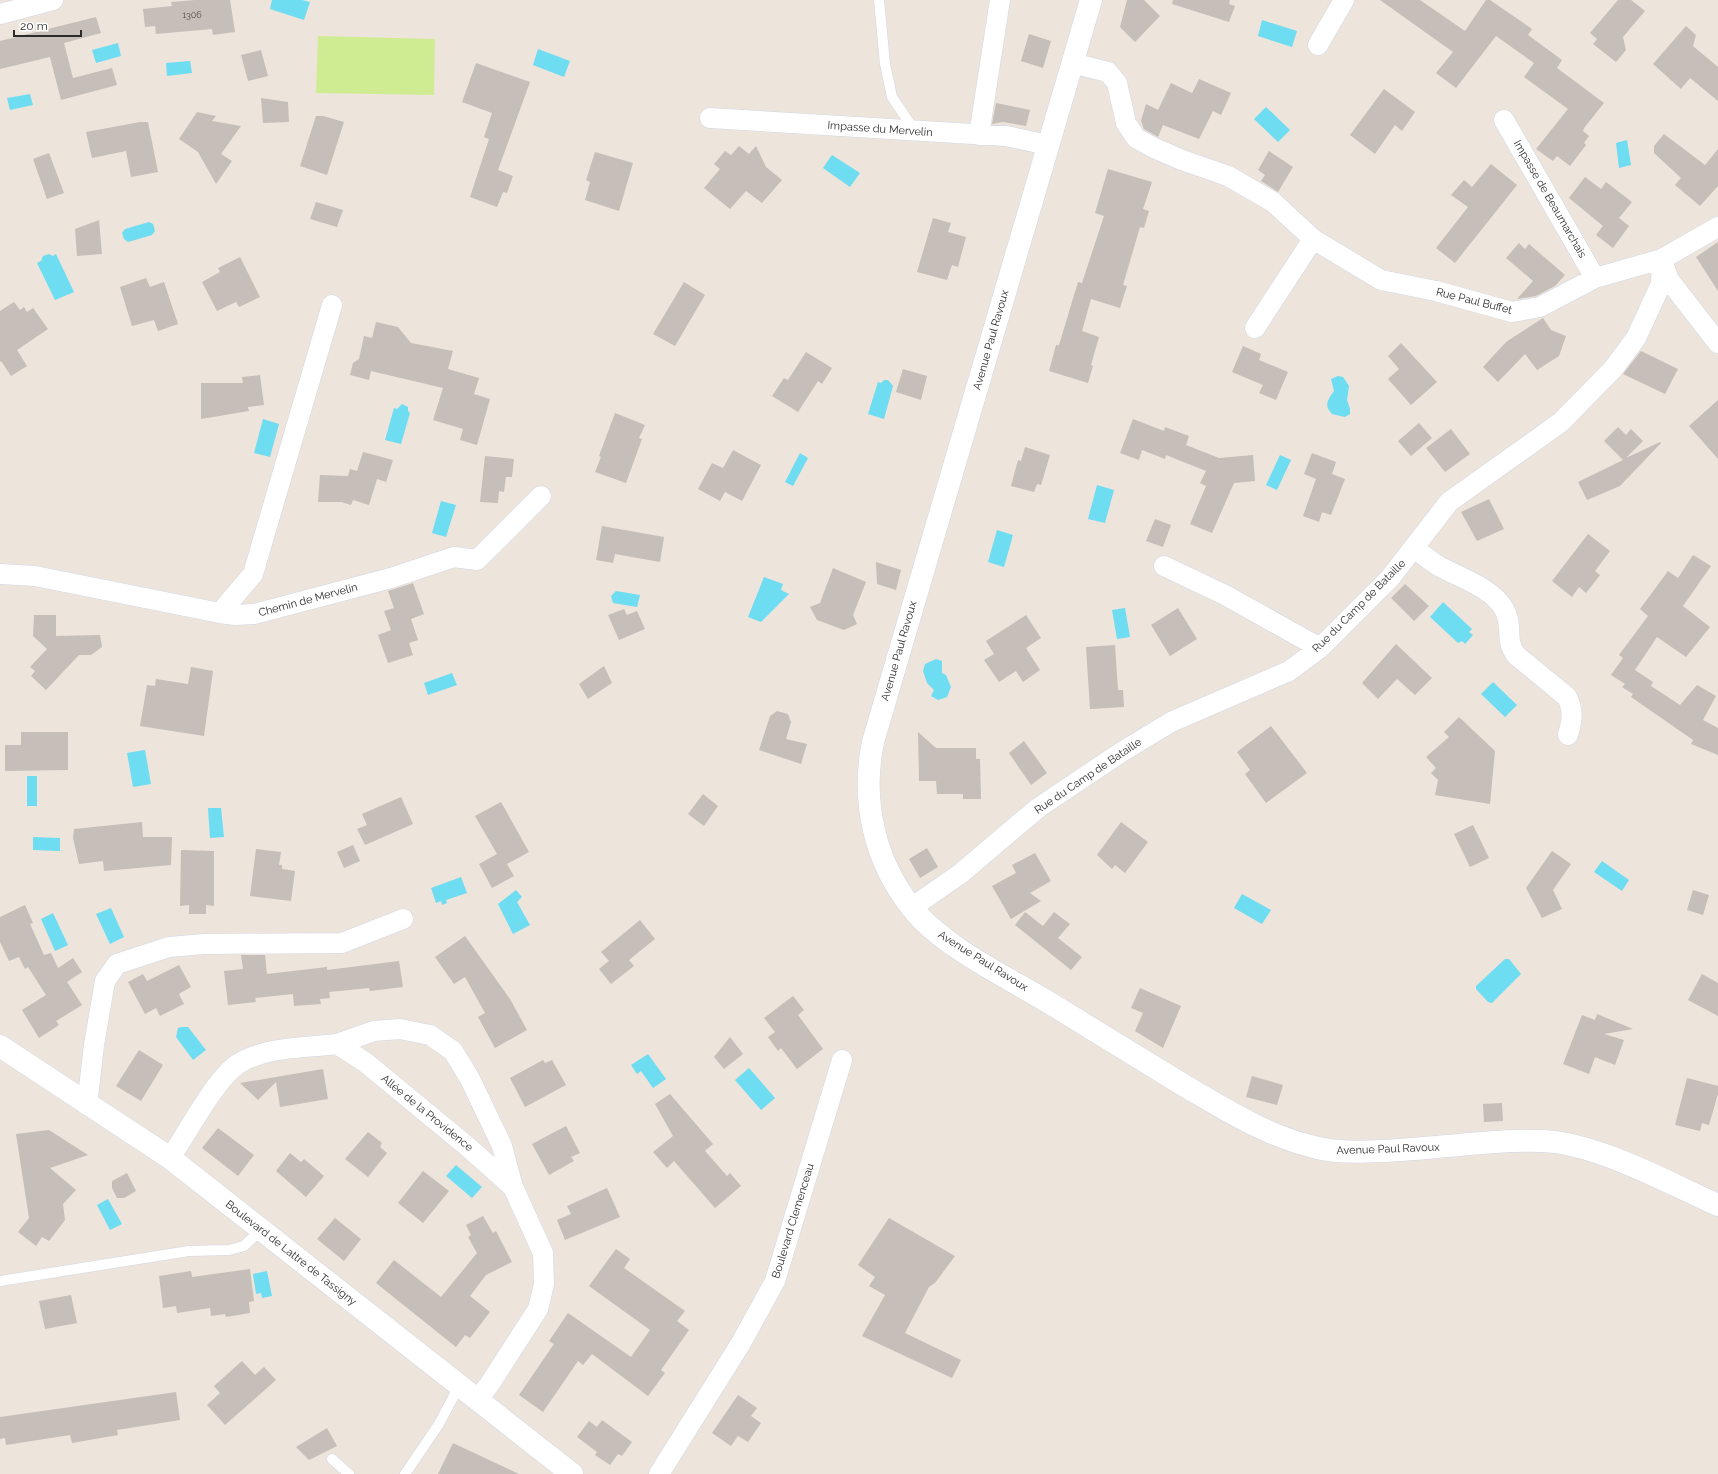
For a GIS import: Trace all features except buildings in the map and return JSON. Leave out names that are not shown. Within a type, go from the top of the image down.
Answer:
[{"type":"street","points":[[0,14],[53,0]]},
{"type":"street","points":[[978,135],[1000,0]]},
{"type":"street","name":"Avenue Paul Ravoux","points":[[1091,0],[883,708],[870,757],[868,794],[870,816],[882,857],[911,908],[934,931],[965,952],[1204,1097],[1263,1131],[1315,1148],[1341,1152],[1420,1150],[1523,1141],[1568,1144],[1595,1152],[1718,1205]]},
{"type":"street","points":[[1318,45],[1344,0]]},
{"type":"street","name":"Rue Paul Buffet","points":[[1072,63],[1108,72],[1117,83],[1126,123],[1136,138],[1152,147],[1182,160],[1228,176],[1272,202],[1313,239],[1381,280],[1436,291],[1512,312],[1540,307],[1595,278],[1662,259],[1718,226]]},
{"type":"street","name":"Impasse du Mervelin","points":[[710,118],[1006,136],[1048,145]]},
{"type":"street","name":"Impasse de Beaumarchais","points":[[1504,120],[1595,278]]},
{"type":"street","points":[[1256,328],[1313,239]]},
{"type":"street","points":[[1662,259],[1669,280],[1718,343]]},
{"type":"street","name":"Rue du Camp de Bataille","points":[[911,908],[960,874],[1038,808],[1120,753],[1170,722],[1289,671],[1320,648],[1390,578],[1449,502],[1561,422],[1613,369],[1636,338],[1661,284],[1662,259]]},
{"type":"street","points":[[220,613],[254,574],[332,305]]},
{"type":"street","name":"Chemin de Mervelin","points":[[0,574],[35,576],[220,613],[235,615],[254,614],[391,578],[454,557],[477,560],[541,496]]},
{"type":"street","points":[[1414,548],[1436,565],[1478,586],[1503,607],[1510,622],[1510,647],[1516,655],[1567,697],[1572,706],[1572,720],[1568,735]]},
{"type":"street","points":[[1164,566],[1225,595],[1320,648]]},
{"type":"street","points":[[87,1105],[94,1045],[105,981],[117,964],[169,947],[204,944],[342,943],[402,919]]},
{"type":"street","name":"Allée de la Providence","points":[[170,1158],[217,1085],[238,1064],[266,1053],[337,1044],[374,1031],[400,1028],[430,1036],[453,1051],[470,1079],[502,1146],[513,1187],[543,1253],[544,1284],[538,1309],[489,1385],[477,1400]]},
{"type":"street","name":"Allée de la Providence","points":[[337,1044],[364,1062],[468,1147],[513,1187]]},
{"type":"street","name":"Boulevard de Lattre de Tassigny","points":[[0,1046],[87,1105],[170,1158],[572,1474]]},
{"type":"street","name":"Boulevard Clemenceau","points":[[659,1474],[740,1343],[775,1281],[842,1060]]},
{"type":"lane","points":[[879,0],[886,64],[892,97],[914,131]]},
{"type":"lane","points":[[0,1281],[189,1251],[229,1250],[244,1246],[261,1230]]},
{"type":"lane","points":[[405,1474],[439,1424],[460,1386]]},
{"type":"lane","points":[[332,1459],[349,1474]]},
{"type":"green space","points":[[318,36],[435,39],[434,95],[316,93]]},
{"type":"water","points":[[272,0],[302,0],[310,2],[304,20],[270,9]]},
{"type":"water","points":[[1262,20],[1297,31],[1292,47],[1258,36]]},
{"type":"water","points":[[118,43],[121,56],[96,63],[92,50]]},
{"type":"water","points":[[538,49],[570,61],[564,77],[533,65]]},
{"type":"water","points":[[190,61],[192,73],[167,76],[166,63]]},
{"type":"water","points":[[30,94],[33,105],[10,110],[7,98]]},
{"type":"water","points":[[1266,107],[1290,130],[1278,142],[1254,119]]},
{"type":"water","points":[[1627,140],[1631,165],[1619,168],[1616,143]]},
{"type":"water","points":[[832,155],[860,173],[850,187],[823,168]]},
{"type":"water","points":[[149,222],[153,224],[155,231],[152,235],[128,242],[124,239],[122,233],[125,229]]},
{"type":"water","points":[[49,254],[53,256],[56,254],[74,292],[55,300],[37,263],[41,261],[43,256]]},
{"type":"water","points":[[1338,376],[1343,377],[1349,386],[1347,400],[1350,414],[1345,417],[1332,414],[1327,405],[1328,400],[1334,391],[1331,379]]},
{"type":"water","points":[[884,380],[888,380],[893,386],[884,419],[868,414],[878,382],[881,383]]},
{"type":"water","points":[[402,404],[408,407],[408,411],[410,413],[401,444],[385,440],[394,408],[397,409]]},
{"type":"water","points":[[263,419],[279,424],[270,457],[254,453]]},
{"type":"water","points":[[800,453],[808,458],[793,486],[785,482]]},
{"type":"water","points":[[1280,455],[1291,460],[1277,490],[1266,485]]},
{"type":"water","points":[[1097,485],[1114,490],[1105,523],[1088,519]]},
{"type":"water","points":[[441,501],[456,505],[446,537],[432,533]]},
{"type":"water","points":[[997,530],[1013,535],[1004,567],[988,562]]},
{"type":"water","points":[[764,577],[783,584],[781,590],[789,594],[761,622],[748,617]]},
{"type":"water","points":[[616,591],[640,595],[637,607],[613,603],[611,596]]},
{"type":"water","points":[[1443,602],[1472,629],[1469,632],[1473,635],[1465,644],[1462,641],[1458,643],[1430,617]]},
{"type":"water","points":[[1125,608],[1130,637],[1117,639],[1112,610]]},
{"type":"water","points":[[936,659],[942,661],[942,673],[946,675],[951,687],[947,697],[938,700],[931,696],[934,690],[927,683],[923,671],[925,664]]},
{"type":"water","points":[[452,673],[457,685],[428,695],[424,683]]},
{"type":"water","points":[[1493,682],[1517,705],[1505,717],[1481,694]]},
{"type":"water","points":[[145,750],[151,784],[133,787],[127,753]]},
{"type":"water","points":[[27,776],[37,776],[37,806],[27,806]]},
{"type":"water","points":[[208,808],[221,808],[224,837],[210,838]]},
{"type":"water","points":[[33,837],[60,838],[60,851],[33,850]]},
{"type":"water","points":[[1602,861],[1629,880],[1622,891],[1594,872]]},
{"type":"water","points":[[461,877],[467,893],[446,900],[447,903],[442,905],[441,901],[436,903],[431,888]]},
{"type":"water","points":[[516,890],[522,897],[517,902],[530,925],[513,934],[498,904]]},
{"type":"water","points":[[1242,894],[1271,910],[1262,924],[1234,908]]},
{"type":"water","points":[[111,908],[124,937],[110,944],[96,914]]},
{"type":"water","points":[[53,913],[68,945],[55,951],[41,919]]},
{"type":"water","points":[[1505,959],[1509,959],[1521,974],[1492,1003],[1488,1002],[1476,989],[1476,986]]},
{"type":"water","points":[[188,1027],[206,1050],[193,1060],[176,1037],[178,1028]]},
{"type":"water","points":[[648,1054],[666,1079],[653,1088],[641,1071],[637,1074],[631,1065]]},
{"type":"water","points":[[749,1068],[775,1098],[761,1110],[735,1080]]},
{"type":"water","points":[[456,1165],[482,1187],[472,1198],[446,1176]]},
{"type":"water","points":[[108,1199],[122,1224],[110,1230],[97,1205]]},
{"type":"water","points":[[267,1271],[272,1296],[262,1298],[261,1293],[256,1294],[253,1274]]}]
